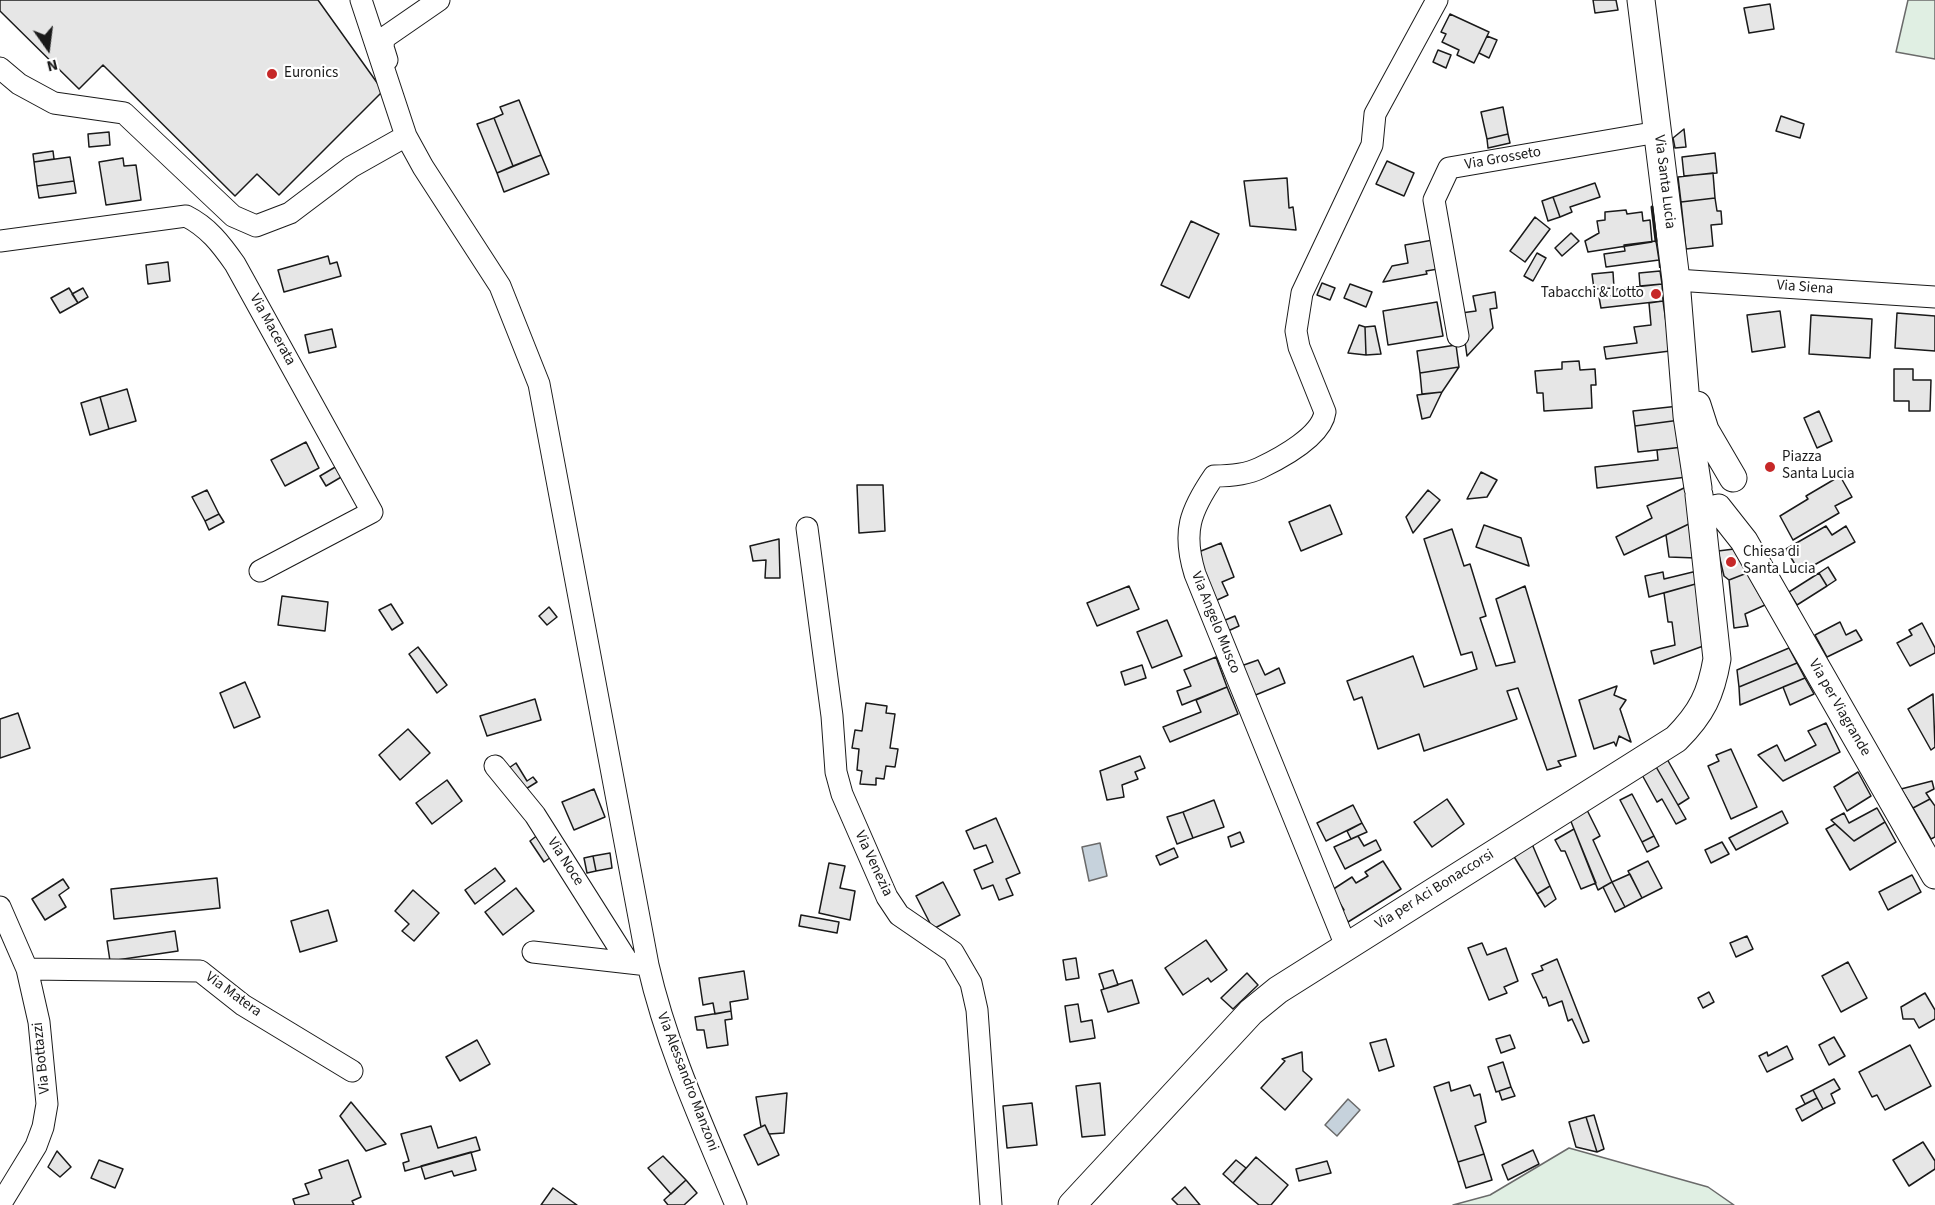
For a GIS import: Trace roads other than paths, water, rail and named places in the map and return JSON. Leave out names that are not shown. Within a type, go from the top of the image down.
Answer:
[{"type":"main road","name":"Via Santa Lucia","points":[[1641,0],[1676,280],[1683,363]]},
{"type":"main road","points":[[1683,363],[1687,416],[1716,496]]},
{"type":"main road","name":"Via per Viagrande","points":[[1683,363],[1705,430],[1716,496],[1935,875]]},
{"type":"main road","name":"Via per Aci Bonaccorsi","points":[[1072,1205],[1251,1012],[1278,990],[1676,739],[1696,719],[1713,682],[1717,659],[1712,592],[1705,553],[1712,529],[1716,496]]},
{"type":"street","points":[[406,136],[400,103],[383,47],[384,38],[439,0]]},
{"type":"street","name":"Via Angelo Musco","points":[[1346,946],[1195,574],[1190,558],[1188,530],[1195,504],[1214,476],[1258,469],[1315,434],[1323,422],[1325,412],[1299,347],[1296,331],[1302,293],[1372,146],[1375,114],[1437,0]]},
{"type":"street","points":[[364,2],[406,136]]},
{"type":"street","points":[[0,69],[19,84],[54,103],[124,113],[233,216],[256,226],[290,213],[351,167],[406,136]]},
{"type":"street","name":"Via Grosseto","points":[[1458,336],[1434,200],[1449,168],[1658,132]]},
{"type":"street","name":"Via Alessandro Manzoni","points":[[406,136],[423,167],[500,286],[539,384],[638,964],[656,1000],[674,1054],[736,1205]]},
{"type":"street","name":"Via Macerata","points":[[0,241],[186,216],[199,223],[219,240],[235,264],[372,512],[260,571]]},
{"type":"street","name":"Via Siena","points":[[1676,280],[1935,297]]},
{"type":"street","name":"Via Venezia","points":[[807,528],[832,716],[836,772],[842,794],[883,887],[899,915],[953,952],[971,983],[977,1010],[991,1205]]},
{"type":"street","name":"Via Noce","points":[[495,766],[535,815],[638,964]]},
{"type":"street","name":"Via Bottazzi","points":[[0,907],[27,969],[39,1022],[47,1104],[43,1127],[36,1146],[0,1205]]},
{"type":"street","points":[[533,952],[638,964]]},
{"type":"street","name":"Via Matera","points":[[27,969],[200,971],[243,1005],[352,1071]]},
{"type":"place","name":"Euronics","points":[[272,74]]},
{"type":"place","name":"Tabacchi & Lotto","points":[[1656,294]]},
{"type":"place","name":"Piazza Santa Lucia","points":[[1770,467]]},
{"type":"place","name":"Chiesa di Santa Lucia","points":[[1731,562]]}]
